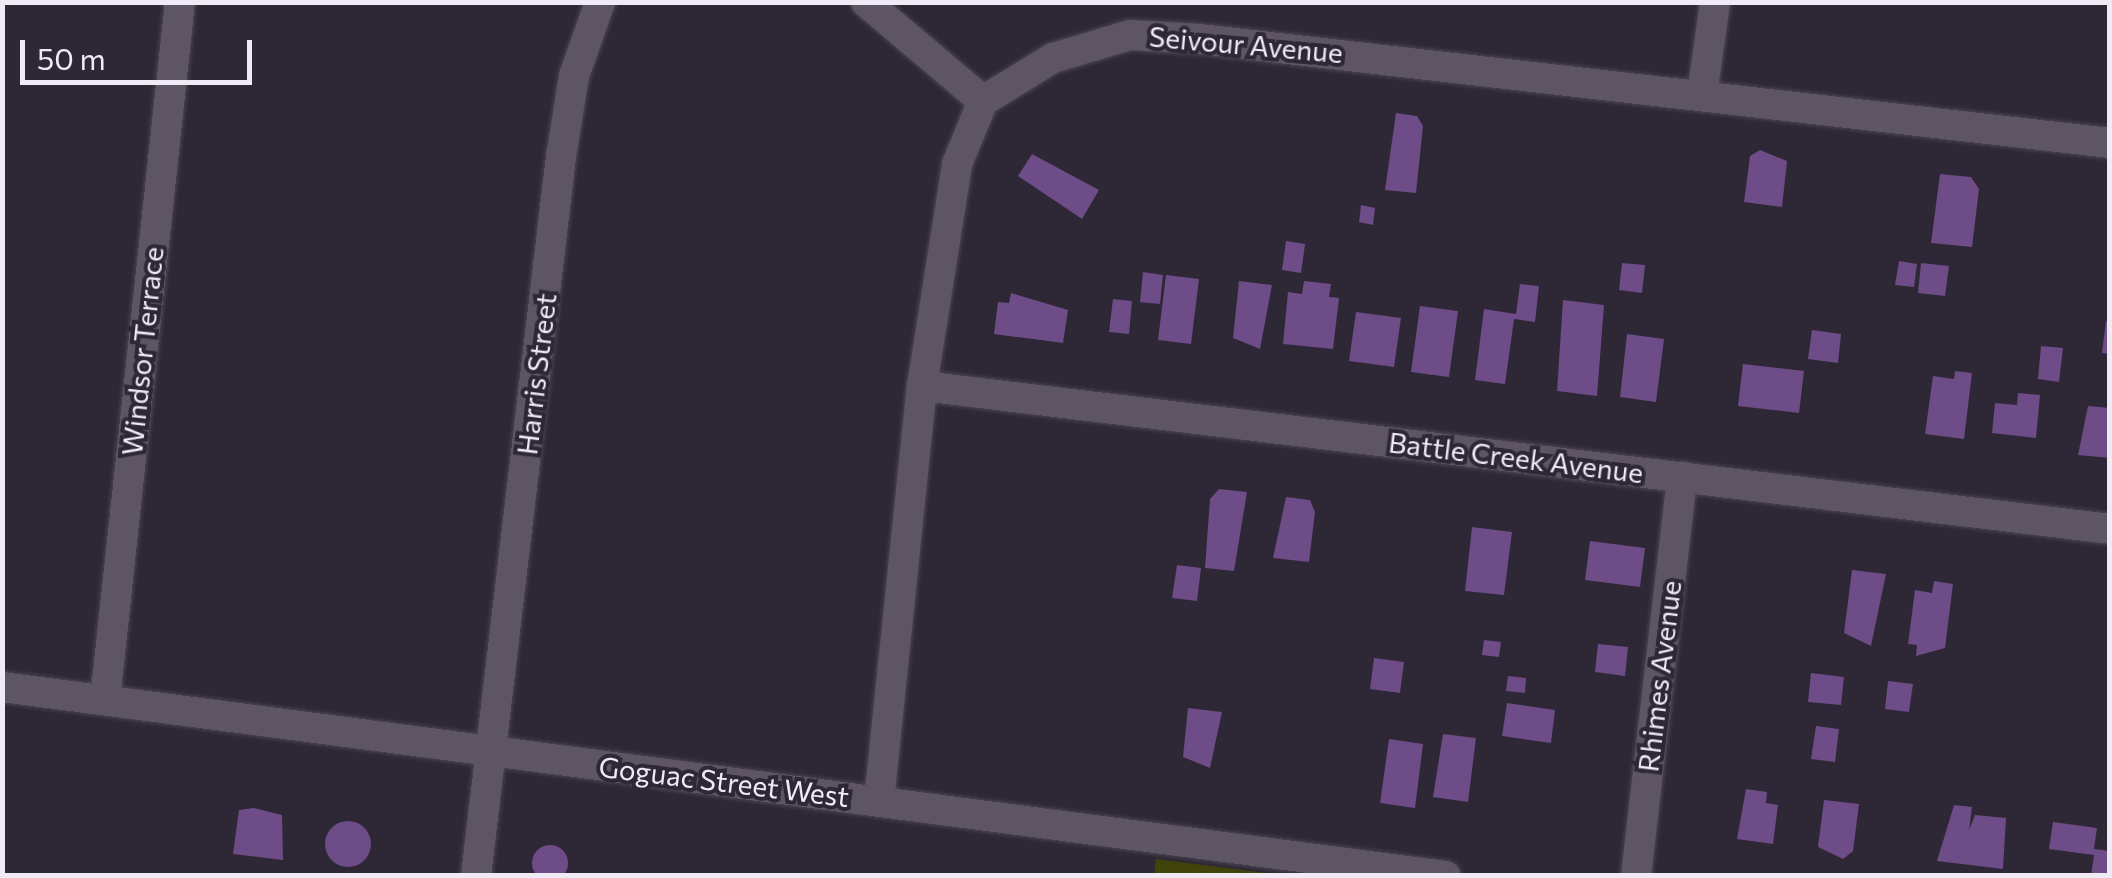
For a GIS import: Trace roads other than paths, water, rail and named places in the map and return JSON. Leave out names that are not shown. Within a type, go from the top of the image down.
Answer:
[{"type":"street","name":"Windsor Terrace","points":[[104,700],[180,2]]},
{"type":"street","name":"Harris Street","points":[[476,876],[494,751],[561,157],[574,76],[600,2]]},
{"type":"street","points":[[866,2],[984,101],[957,164],[922,386],[879,801]]},
{"type":"street","points":[[1702,95],[1714,2]]},
{"type":"street","name":"Seivour Avenue","points":[[984,101],[1054,58],[1130,35],[1702,95],[2110,143]]},
{"type":"street","name":"Battle Creek Avenue","points":[[922,386],[2110,529]]},
{"type":"street","name":"Rhimes Avenue","points":[[1636,876],[1682,477]]},
{"type":"street","name":"Goguac Street West","points":[[2,688],[1446,876]]}]
